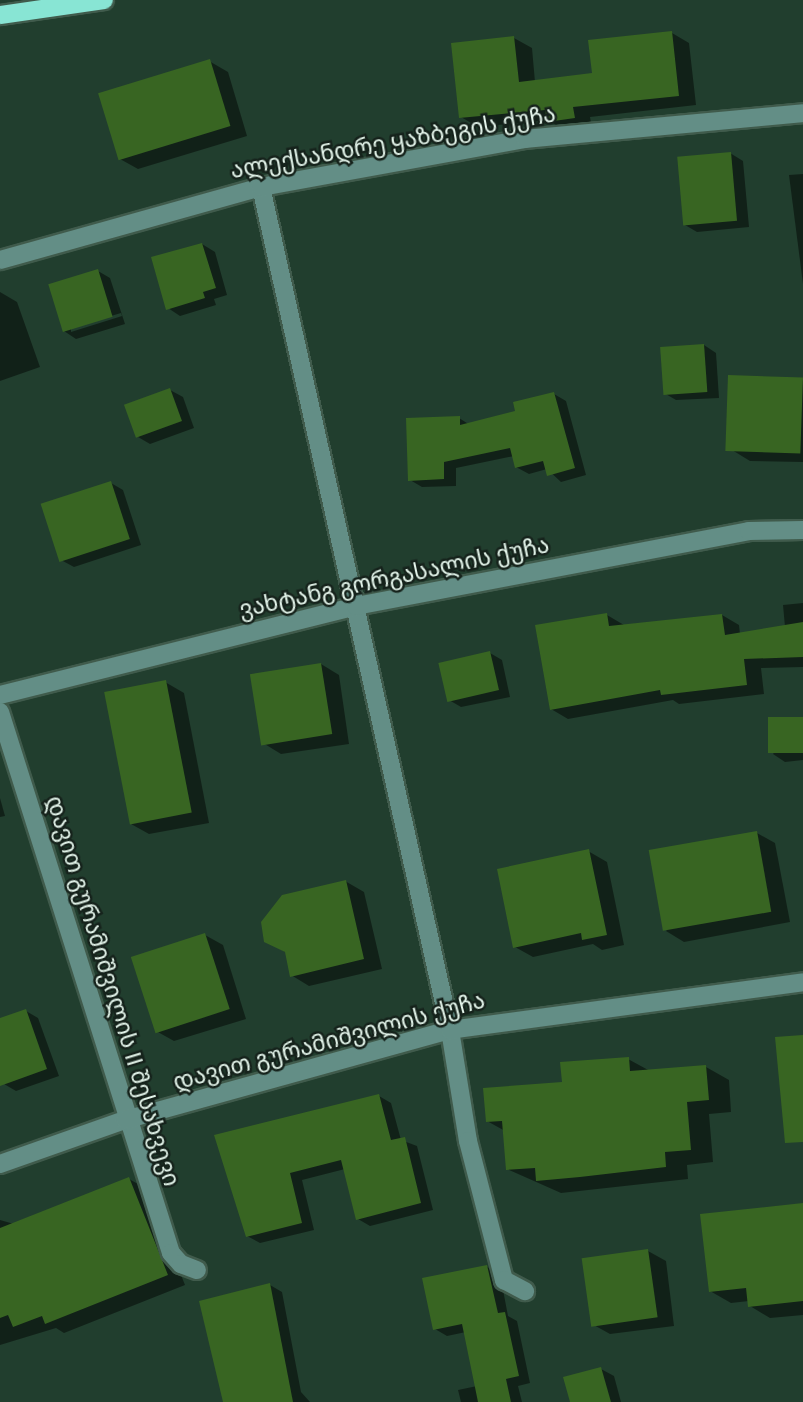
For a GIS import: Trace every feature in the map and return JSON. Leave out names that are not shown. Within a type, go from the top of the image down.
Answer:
[{"type":"main road","points":[[0,15],[104,0]]},
{"type":"street","name":"ალექსანდრე ყაზბეგის ქუჩა","points":[[0,260],[261,187],[525,139],[803,114]]},
{"type":"street","points":[[261,187],[450,1030],[468,1142],[504,1280],[526,1291]]},
{"type":"street","name":"ვახტანგ გორგასალის ქუჩა","points":[[0,695],[356,606],[749,531],[803,530]]},
{"type":"street","name":"დავით გურამიშვილის II შესახვევი","points":[[0,712],[125,1120],[171,1252],[181,1264],[197,1270]]},
{"type":"street","name":"დავით გურამიშვილის ქუჩა","points":[[0,1164],[125,1120],[450,1030],[803,982]]},
{"type":"building","points":[[672,31],[679,96],[573,107],[575,118],[547,122],[545,110],[459,118],[451,43],[514,36],[519,82],[592,73],[588,40]]},
{"type":"building","points":[[210,59],[230,126],[119,160],[98,93]]},
{"type":"building","points":[[731,152],[737,221],[683,225],[677,157]]},
{"type":"building","points":[[202,243],[216,288],[203,292],[205,298],[166,310],[151,257]]},
{"type":"building","points":[[98,269],[113,317],[63,332],[48,284]]},
{"type":"building","points":[[704,344],[707,392],[663,395],[660,347]]},
{"type":"building","points":[[728,375],[803,378],[800,454],[725,451]]},
{"type":"building","points":[[170,388],[182,421],[136,438],[124,405]]},
{"type":"building","points":[[554,392],[575,468],[547,476],[543,461],[515,468],[510,448],[444,462],[444,479],[408,481],[406,418],[460,416],[460,425],[515,411],[513,402]]},
{"type":"building","points":[[111,481],[130,539],[59,562],[41,504]]},
{"type":"building","points":[[607,613],[609,626],[722,614],[725,635],[803,622],[803,657],[744,659],[747,685],[661,695],[660,690],[550,710],[535,625]]},
{"type":"building","points":[[490,651],[499,690],[447,702],[438,663]]},
{"type":"building","points":[[321,663],[332,734],[261,745],[250,674]]},
{"type":"building","points":[[166,680],[192,813],[130,825],[104,692]]},
{"type":"building","points":[[768,717],[803,717],[803,753],[768,753]]},
{"type":"building","points":[[757,831],[771,912],[663,931],[649,850]]},
{"type":"building","points":[[589,849],[607,935],[582,940],[581,933],[513,948],[497,869]]},
{"type":"building","points":[[346,880],[364,959],[290,977],[285,952],[264,942],[261,922],[282,895]]},
{"type":"building","points":[[205,933],[230,1009],[156,1033],[131,957]]},
{"type":"building","points":[[26,1009],[47,1069],[0,1086],[0,1018]]},
{"type":"building","points":[[803,1035],[803,1142],[785,1143],[775,1037]]},
{"type":"building","points":[[629,1057],[630,1071],[706,1065],[709,1100],[687,1102],[691,1150],[665,1152],[666,1167],[580,1177],[536,1181],[535,1168],[506,1170],[502,1121],[486,1122],[483,1088],[562,1082],[560,1062]]},
{"type":"building","points":[[379,1094],[391,1140],[405,1137],[421,1203],[356,1220],[341,1160],[290,1173],[302,1223],[246,1237],[214,1135]]},
{"type":"building","points":[[129,1177],[168,1275],[45,1324],[42,1316],[13,1327],[8,1315],[0,1318],[0,1228]]},
{"type":"building","points":[[803,1203],[803,1301],[748,1307],[746,1288],[709,1292],[700,1214]]},
{"type":"building","points":[[648,1249],[658,1317],[591,1327],[582,1258]]},
{"type":"building","points":[[487,1265],[498,1313],[505,1312],[519,1376],[506,1379],[511,1402],[478,1402],[462,1324],[433,1330],[422,1278]]},
{"type":"building","points":[[270,1283],[293,1402],[223,1402],[199,1301]]},
{"type":"building","points":[[601,1367],[611,1402],[570,1402],[563,1377]]}]
